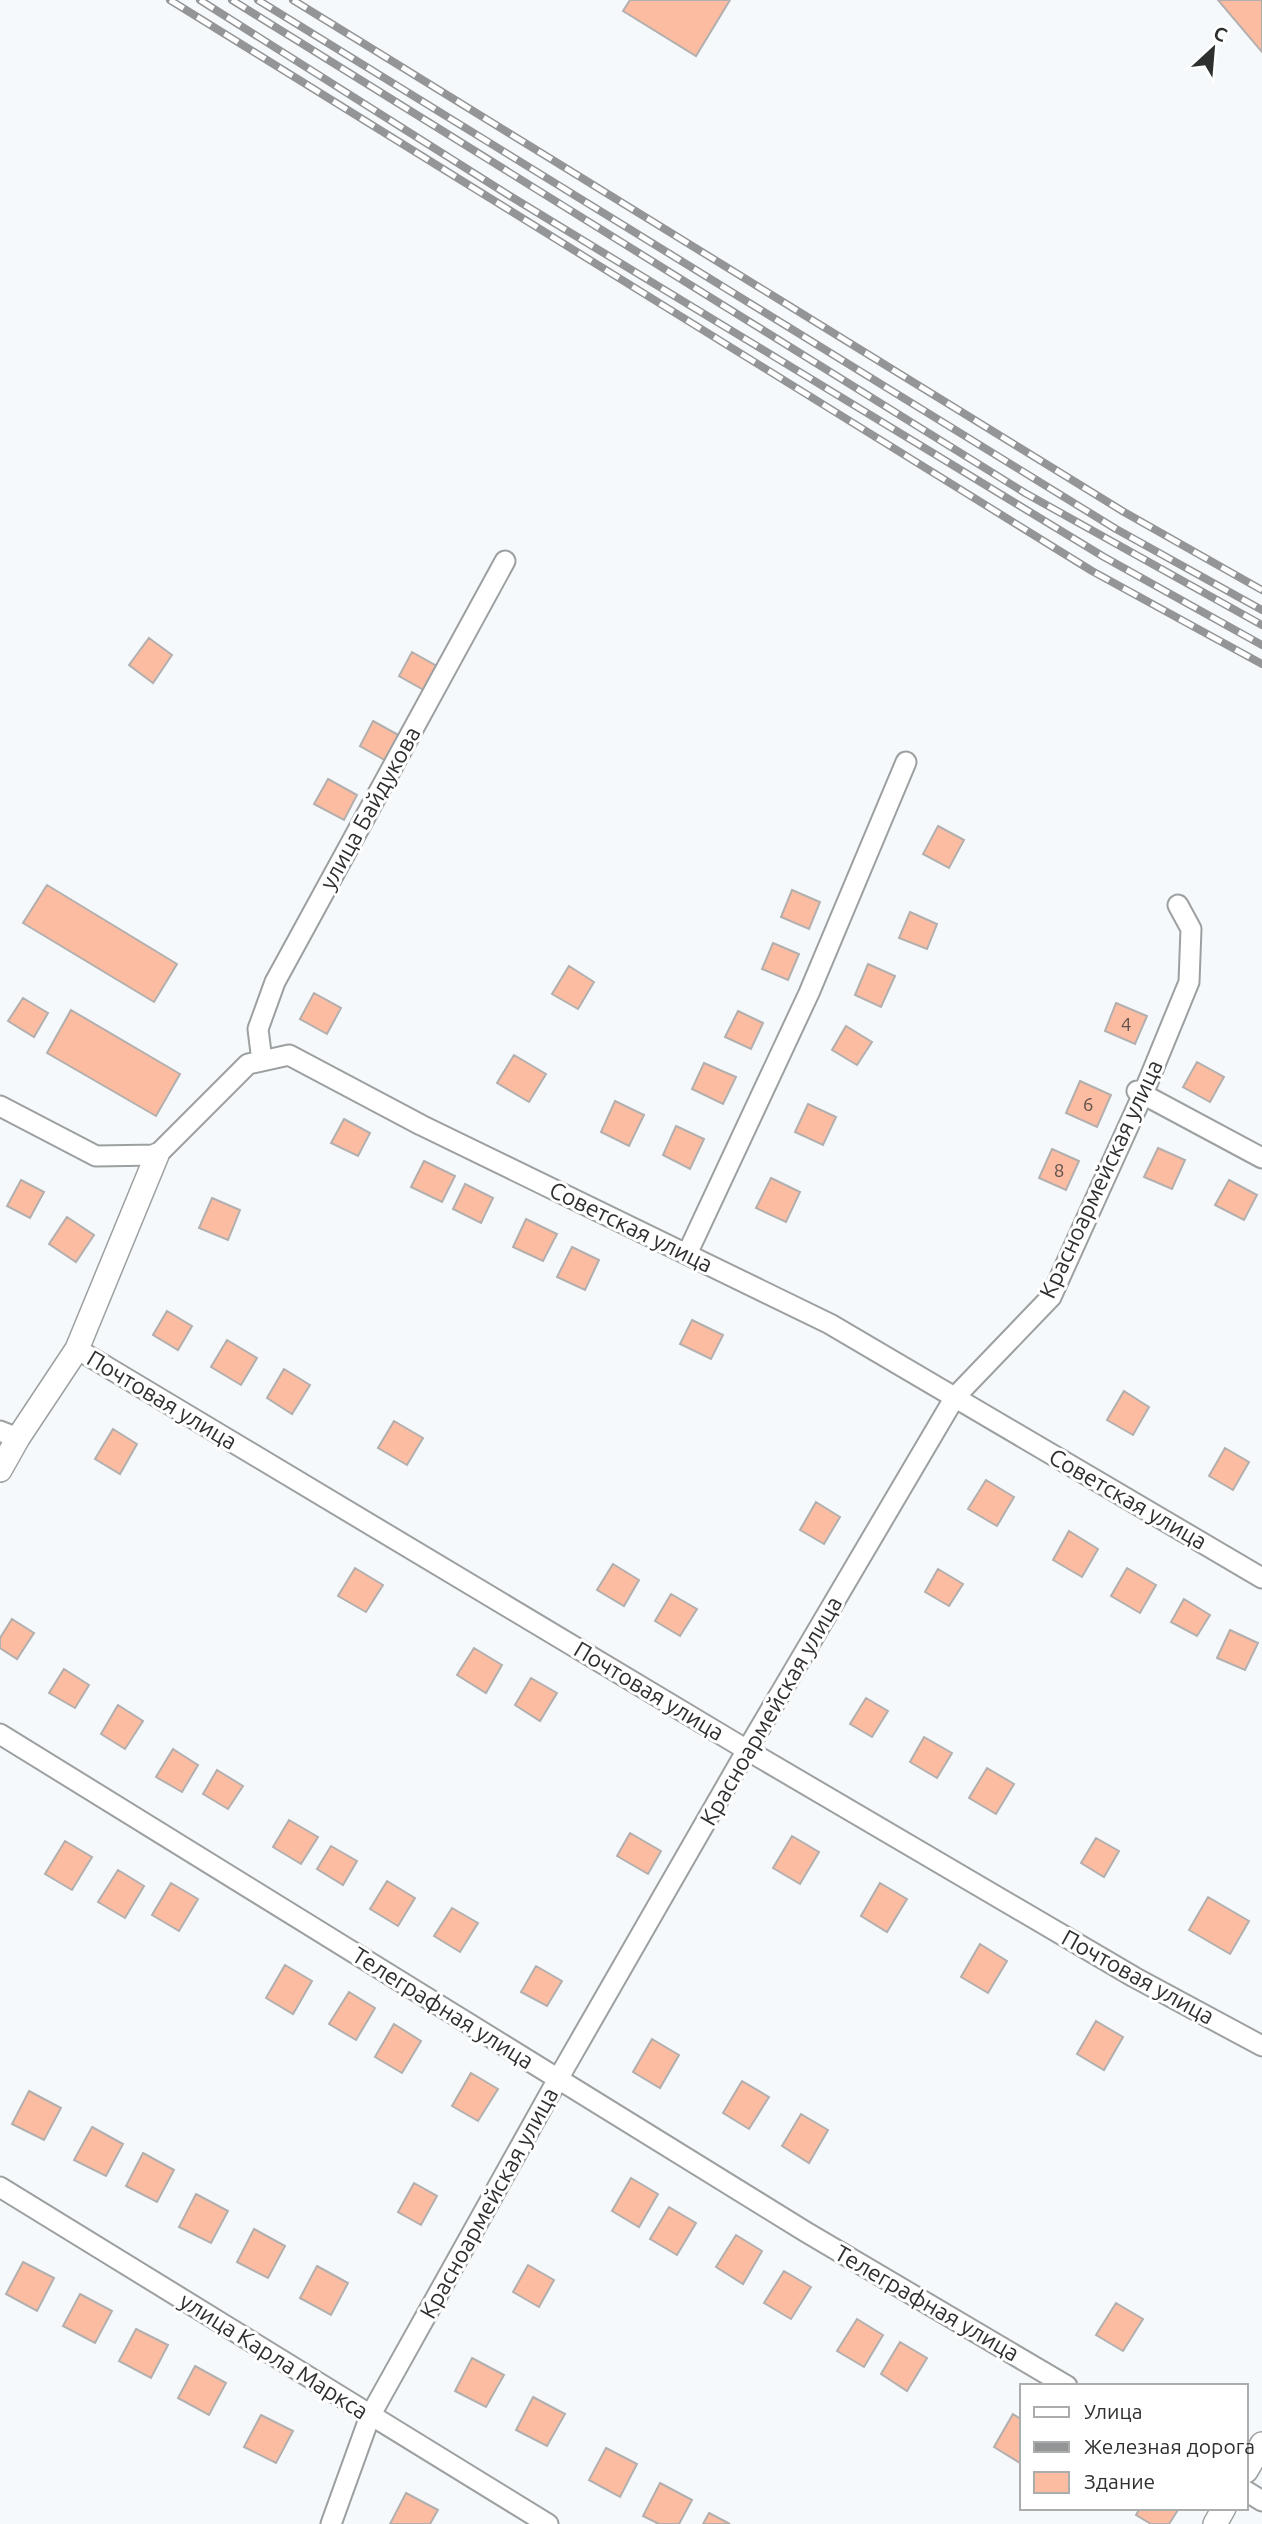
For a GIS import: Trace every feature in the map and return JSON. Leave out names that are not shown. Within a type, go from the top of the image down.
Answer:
[{"type":"street","name":"улица Байдукова","points":[[262,1061],[258,1029],[275,982],[505,561]]},
{"type":"street","points":[[687,1254],[809,993],[906,762]]},
{"type":"street","name":"Красноармейская улица","points":[[331,2524],[370,2416],[558,2079],[747,1750],[955,1397],[1051,1297],[1189,982],[1191,929],[1178,905]]},
{"type":"street","name":"Советская улица","points":[[157,1155],[248,1064],[289,1055],[421,1125],[830,1324],[1262,1578]]},
{"type":"street","points":[[1140,1093],[1262,1158]]},
{"type":"street","points":[[0,1106],[96,1156],[157,1155],[77,1349],[9,1434],[0,1470]]},
{"type":"street","name":"Почтовая улица","points":[[77,1349],[747,1750],[1134,1977],[1262,2046]]},
{"type":"street","name":"Телеграфная улица","points":[[0,1734],[806,2232],[1065,2384]]},
{"type":"street","name":"улица Карла Маркса","points":[[0,2187],[548,2524]]},
{"type":"street","points":[[1248,2468],[1262,2444]]},
{"type":"building","points":[[630,0],[730,0],[696,56],[623,11]]},
{"type":"building","points":[[1218,0],[1262,0],[1262,52]]},
{"type":"building","points":[[149,638],[172,655],[153,683],[129,665]]},
{"type":"building","points":[[412,652],[442,669],[429,693],[399,676]]},
{"type":"building","points":[[373,721],[402,737],[388,762],[360,746]]},
{"type":"building","points":[[328,779],[357,795],[344,820],[314,804]]},
{"type":"building","points":[[938,826],[964,840],[949,868],[923,854]]},
{"type":"building","points":[[47,885],[177,964],[154,1002],[23,923]]},
{"type":"building","points":[[792,890],[820,902],[809,929],[781,917]]},
{"type":"building","points":[[910,912],[937,924],[927,949],[899,938]]},
{"type":"building","points":[[773,943],[799,954],[788,980],[762,969]]},
{"type":"building","points":[[868,964],[895,976],[881,1007],[855,995]]},
{"type":"building","points":[[569,966],[594,982],[578,1009],[552,994]]},
{"type":"building","points":[[314,993],[341,1008],[327,1034],[300,1019]]},
{"type":"building","points":[[23,998],[48,1013],[34,1037],[8,1021]]},
{"type":"building","points":[[1116,1003],[1147,1016],[1135,1044],[1105,1031]]},
{"type":"building","points":[[71,1010],[180,1074],[156,1116],[47,1053]]},
{"type":"building","points":[[738,1011],[763,1023],[751,1049],[725,1037]]},
{"type":"building","points":[[846,1026],[872,1042],[857,1065],[832,1050]]},
{"type":"building","points":[[514,1055],[546,1074],[529,1102],[497,1083]]},
{"type":"building","points":[[1197,1062],[1224,1077],[1210,1102],[1183,1087]]},
{"type":"building","points":[[704,1063],[736,1077],[723,1104],[692,1089]]},
{"type":"building","points":[[1080,1081],[1111,1095],[1097,1127],[1066,1113]]},
{"type":"building","points":[[615,1101],[644,1115],[629,1146],[601,1132]]},
{"type":"building","points":[[808,1104],[836,1117],[823,1145],[795,1132]]},
{"type":"building","points":[[344,1119],[370,1133],[358,1156],[331,1143]]},
{"type":"building","points":[[676,1126],[704,1139],[690,1169],[663,1155]]},
{"type":"building","points":[[1158,1148],[1185,1160],[1172,1189],[1144,1177]]},
{"type":"building","points":[[1052,1149],[1079,1161],[1066,1190],[1039,1178]]},
{"type":"building","points":[[424,1161],[455,1176],[442,1202],[411,1187]]},
{"type":"building","points":[[771,1178],[800,1192],[786,1222],[756,1208]]},
{"type":"building","points":[[21,1180],[44,1192],[30,1218],[7,1206]]},
{"type":"building","points":[[1229,1180],[1257,1195],[1244,1220],[1215,1205]]},
{"type":"building","points":[[465,1184],[493,1198],[481,1223],[453,1209]]},
{"type":"building","points":[[212,1198],[240,1210],[228,1240],[199,1228]]},
{"type":"building","points":[[67,1217],[94,1235],[76,1262],[49,1244]]},
{"type":"building","points":[[526,1219],[557,1234],[543,1261],[513,1247]]},
{"type":"building","points":[[572,1247],[599,1260],[585,1290],[557,1277]]},
{"type":"building","points":[[167,1311],[192,1326],[178,1350],[153,1335]]},
{"type":"building","points":[[692,1320],[723,1335],[711,1359],[680,1344]]},
{"type":"building","points":[[227,1340],[257,1358],[241,1385],[211,1367]]},
{"type":"building","points":[[284,1369],[310,1385],[292,1414],[267,1398]]},
{"type":"building","points":[[1124,1391],[1149,1407],[1133,1435],[1107,1420]]},
{"type":"building","points":[[394,1421],[423,1438],[407,1465],[378,1448]]},
{"type":"building","points":[[113,1429],[137,1444],[120,1474],[95,1459]]},
{"type":"building","points":[[1225,1448],[1249,1462],[1233,1490],[1209,1476]]},
{"type":"building","points":[[986,1480],[1014,1497],[997,1526],[968,1509]]},
{"type":"building","points":[[816,1502],[840,1517],[824,1544],[800,1530]]},
{"type":"building","points":[[1069,1531],[1098,1549],[1082,1577],[1053,1560]]},
{"type":"building","points":[[613,1564],[639,1580],[624,1606],[597,1590]]},
{"type":"building","points":[[355,1568],[383,1585],[366,1612],[338,1596]]},
{"type":"building","points":[[1127,1568],[1156,1585],[1140,1613],[1111,1596]]},
{"type":"building","points":[[938,1569],[963,1584],[949,1606],[925,1592]]},
{"type":"building","points":[[671,1594],[697,1609],[680,1636],[655,1621]]},
{"type":"building","points":[[1184,1599],[1210,1615],[1197,1636],[1171,1622]]},
{"type":"building","points":[[12,1619],[34,1633],[17,1659],[0,1648],[0,1638]]},
{"type":"building","points":[[1230,1630],[1258,1643],[1245,1670],[1217,1658]]},
{"type":"building","points":[[474,1648],[502,1665],[486,1693],[457,1675]]},
{"type":"building","points":[[64,1669],[89,1685],[75,1708],[49,1693]]},
{"type":"building","points":[[531,1678],[557,1693],[540,1721],[515,1705]]},
{"type":"building","points":[[866,1698],[888,1711],[872,1737],[850,1724]]},
{"type":"building","points":[[118,1705],[143,1721],[125,1749],[101,1734]]},
{"type":"building","points":[[924,1737],[952,1753],[937,1778],[910,1762]]},
{"type":"building","points":[[173,1749],[198,1765],[182,1792],[156,1777]]},
{"type":"building","points":[[987,1768],[1014,1784],[996,1814],[969,1798]]},
{"type":"building","points":[[217,1770],[243,1786],[228,1809],[203,1794]]},
{"type":"building","points":[[289,1820],[318,1837],[301,1864],[273,1847]]},
{"type":"building","points":[[630,1833],[661,1851],[648,1874],[617,1856]]},
{"type":"building","points":[[792,1836],[819,1852],[800,1884],[773,1868]]},
{"type":"building","points":[[1096,1838],[1119,1851],[1104,1877],[1081,1863]]},
{"type":"building","points":[[65,1841],[92,1857],[72,1890],[45,1874]]},
{"type":"building","points":[[331,1846],[357,1861],[343,1885],[317,1869]]},
{"type":"building","points":[[118,1870],[144,1886],[125,1918],[98,1902]]},
{"type":"building","points":[[387,1881],[415,1898],[398,1926],[370,1909]]},
{"type":"building","points":[[171,1883],[198,1899],[179,1931],[152,1915]]},
{"type":"building","points":[[880,1883],[907,1899],[887,1932],[861,1916]]},
{"type":"building","points":[[1208,1897],[1249,1921],[1230,1954],[1189,1930]]},
{"type":"building","points":[[452,1908],[478,1923],[460,1952],[434,1936]]},
{"type":"building","points":[[980,1944],[1007,1961],[988,1993],[961,1977]]},
{"type":"building","points":[[285,1965],[312,1981],[293,2014],[266,1998]]},
{"type":"building","points":[[536,1966],[562,1981],[547,2006],[521,1992]]},
{"type":"building","points":[[349,1992],[375,2008],[356,2040],[329,2024]]},
{"type":"building","points":[[1096,2021],[1123,2037],[1104,2070],[1077,2054]]},
{"type":"building","points":[[394,2024],[421,2041],[402,2073],[375,2057]]},
{"type":"building","points":[[652,2039],[679,2055],[660,2088],[633,2072]]},
{"type":"building","points":[[471,2073],[498,2089],[478,2121],[452,2106]]},
{"type":"building","points":[[742,2081],[769,2097],[749,2129],[723,2113]]},
{"type":"building","points":[[29,2091],[61,2108],[44,2140],[12,2124]]},
{"type":"building","points":[[801,2114],[828,2130],[809,2163],[782,2146]]},
{"type":"building","points":[[92,2127],[123,2144],[106,2176],[74,2160]]},
{"type":"building","points":[[143,2153],[174,2170],[157,2202],[126,2186]]},
{"type":"building","points":[[631,2178],[658,2194],[639,2227],[612,2211]]},
{"type":"building","points":[[414,2183],[437,2196],[421,2225],[398,2212]]},
{"type":"building","points":[[196,2194],[228,2211],[211,2243],[179,2227]]},
{"type":"building","points":[[669,2207],[696,2223],[677,2255],[650,2239]]},
{"type":"building","points":[[254,2229],[285,2246],[268,2278],[237,2262]]},
{"type":"building","points":[[736,2235],[762,2251],[743,2284],[716,2267]]},
{"type":"building","points":[[23,2262],[54,2278],[37,2311],[6,2294]]},
{"type":"building","points":[[528,2265],[554,2280],[539,2307],[513,2292]]},
{"type":"building","points":[[317,2266],[348,2283],[331,2315],[300,2298]]},
{"type":"building","points":[[784,2271],[811,2287],[791,2319],[764,2303]]},
{"type":"building","points":[[80,2294],[112,2311],[95,2343],[63,2326]]},
{"type":"building","points":[[1116,2303],[1143,2319],[1123,2351],[1096,2335]]},
{"type":"building","points":[[857,2319],[883,2335],[864,2367],[837,2351]]},
{"type":"building","points":[[136,2329],[168,2345],[151,2378],[119,2361]]},
{"type":"building","points":[[900,2342],[927,2358],[907,2391],[881,2374]]},
{"type":"building","points":[[472,2358],[504,2375],[486,2407],[455,2391]]},
{"type":"building","points":[[195,2366],[226,2383],[209,2415],[178,2398]]},
{"type":"building","points":[[533,2397],[565,2414],[547,2446],[516,2430]]},
{"type":"building","points":[[1013,2414],[1020,2419],[1020,2463],[994,2447]]},
{"type":"building","points":[[261,2415],[293,2431],[276,2463],[244,2447]]},
{"type":"building","points":[[606,2448],[637,2464],[620,2497],[589,2480]]},
{"type":"building","points":[[660,2483],[692,2500],[679,2524],[659,2524],[643,2516]]},
{"type":"building","points":[[406,2493],[438,2510],[430,2524],[390,2524]]},
{"type":"building","points":[[1139,2510],[1178,2510],[1169,2524],[1151,2524],[1136,2515]]},
{"type":"building","points":[[709,2513],[730,2524],[703,2524]]},
{"type":"railway","points":[[170,0],[1092,571],[1262,664]]},
{"type":"railway","points":[[200,0],[510,196],[1104,557],[1262,645]]},
{"type":"railway","points":[[232,0],[1025,493],[1262,625]]},
{"type":"railway","points":[[258,0],[1116,529],[1262,610]]},
{"type":"railway","points":[[293,0],[1124,512],[1262,590]]}]
